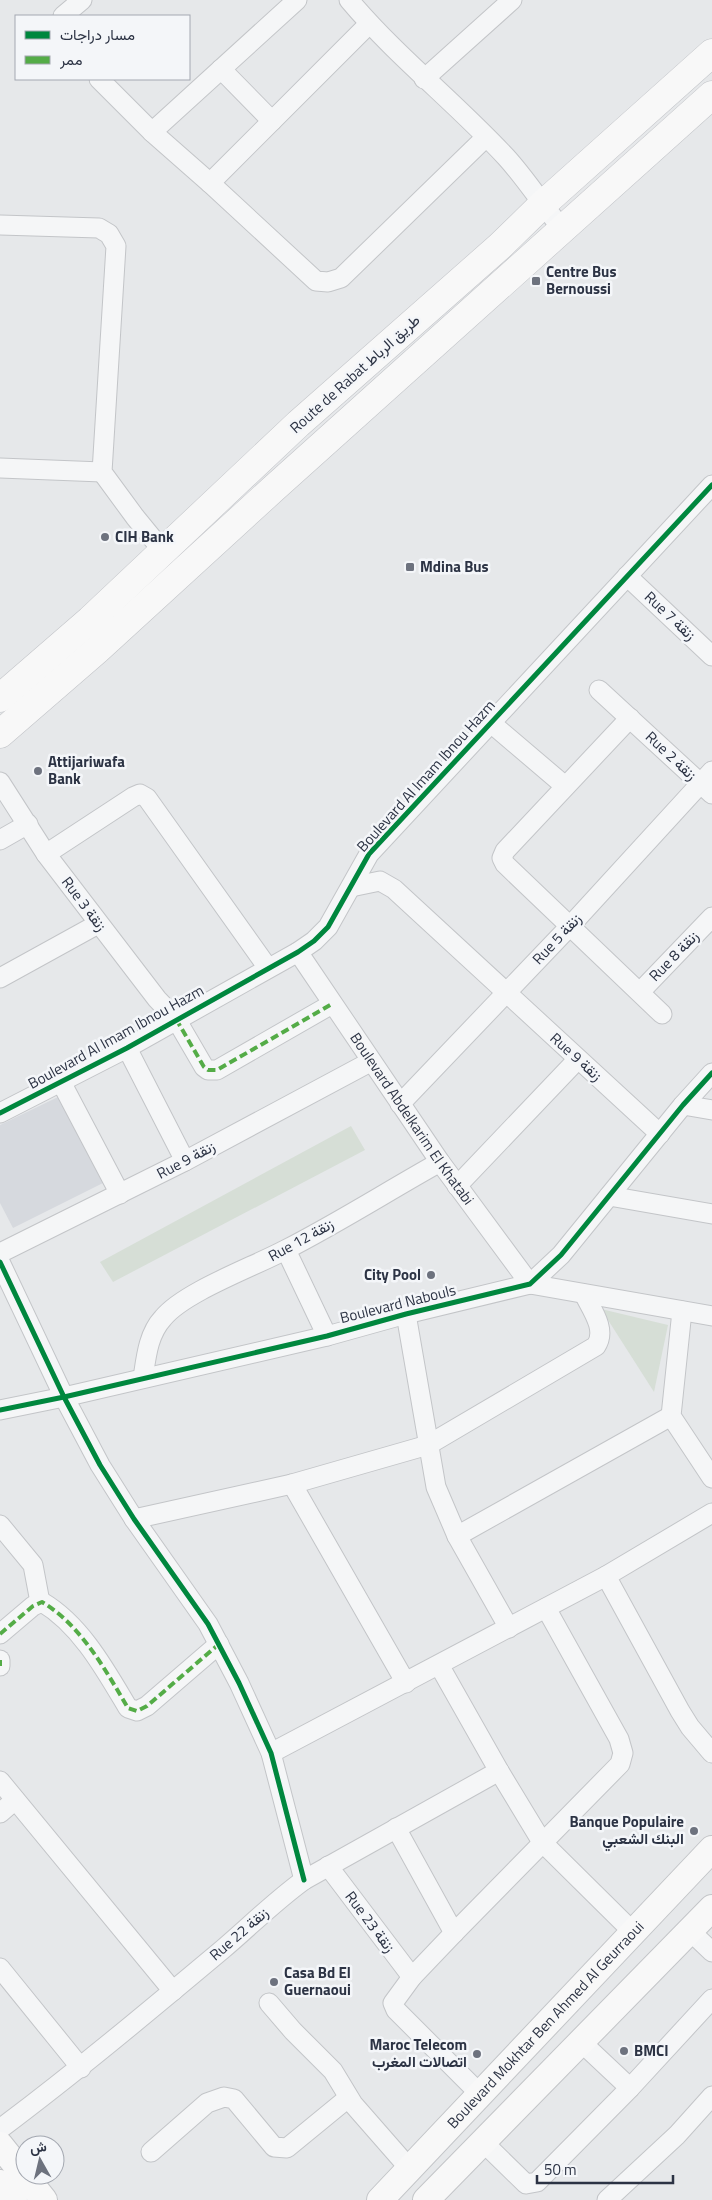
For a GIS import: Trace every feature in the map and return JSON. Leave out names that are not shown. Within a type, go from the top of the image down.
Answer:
[{"type":"main road","name":"Route de Rabat طريق الرباط","points":[[0,698],[90,620],[162,550],[298,424],[500,246],[542,205],[712,53]]},
{"type":"main road","name":"Route de Rabat طريق الرباط","points":[[0,734],[97,650],[273,489],[712,95]]},
{"type":"street","points":[[64,15],[82,0]]},
{"type":"street","points":[[152,132],[298,0]]},
{"type":"street","points":[[349,0],[369,24],[486,136],[519,173],[563,230]]},
{"type":"street","points":[[424,78],[512,0]]},
{"type":"street","points":[[210,183],[369,24]]},
{"type":"street","points":[[221,69],[272,121]]},
{"type":"street","points":[[100,80],[152,132],[316,281],[328,282],[341,278],[486,136]]},
{"type":"street","points":[[0,225],[99,228],[109,234],[116,246],[102,472],[162,550]]},
{"type":"street","points":[[0,468],[102,472]]},
{"type":"street","name":"Boulevard Al Imam Ibnou Hazm","points":[[0,1113],[127,1048],[298,952],[314,941],[328,927],[369,854],[712,485]]},
{"type":"street","name":"Rue 7 زنقة","points":[[627,576],[712,656]]},
{"type":"street","name":"Rue 2 زنقة","points":[[599,690],[708,783]]},
{"type":"street","points":[[491,723],[565,786],[630,718]]},
{"type":"street","name":"Rue 3 زنقة","points":[[0,782],[46,854],[157,999],[176,1019],[204,1067],[208,1070],[217,1070],[332,1004]]},
{"type":"street","name":"Rue 5 زنقة","points":[[400,1104],[708,783]]},
{"type":"street","name":"Rue 8 زنقة","points":[[565,786],[505,851],[502,858],[505,864],[662,1014]]},
{"type":"street","points":[[46,854],[140,794],[147,798],[268,968]]},
{"type":"street","points":[[0,840],[28,824]]},
{"type":"street","name":"Rue 9 زنقة","points":[[351,887],[374,882],[387,884],[660,1134]]},
{"type":"street","name":"Rue 8 زنقة","points":[[640,992],[711,921]]},
{"type":"street","points":[[0,978],[98,924]]},
{"type":"street","name":"Boulevard Abdelkarim El Khatabi","points":[[298,952],[370,1062],[457,1186],[530,1284]]},
{"type":"street","points":[[127,1048],[184,1161]]},
{"type":"street","points":[[457,1186],[578,1059]]},
{"type":"street","name":"Rue 9 زنقة","points":[[0,1253],[184,1161],[370,1062]]},
{"type":"street","name":"Boulevard Nabouls","points":[[0,1410],[327,1336],[406,1314],[530,1284],[562,1255],[683,1105],[712,1074]]},
{"type":"street","points":[[61,1082],[120,1194]]},
{"type":"street","points":[[683,1105],[712,1110]]},
{"type":"street","name":"Rue 12 زنقة","points":[[143,1378],[146,1354],[151,1338],[162,1318],[192,1296],[286,1250],[440,1162]]},
{"type":"street","points":[[609,1196],[712,1214]]},
{"type":"street","points":[[286,1250],[327,1336]]},
{"type":"street","points":[[0,1262],[64,1397],[100,1465],[134,1519],[208,1624],[219,1644],[271,1753],[304,1880]]},
{"type":"street","points":[[530,1284],[712,1316]]},
{"type":"street","points":[[134,1519],[292,1484],[428,1444],[596,1346],[600,1340],[600,1332],[584,1294]]},
{"type":"street","points":[[682,1311],[671,1416],[712,1478]]},
{"type":"street","points":[[406,1314],[436,1487],[457,1536],[509,1628]]},
{"type":"street","points":[[457,1536],[671,1416]]},
{"type":"street","points":[[292,1484],[406,1683]]},
{"type":"street","points":[[271,1753],[606,1576],[712,1513]]},
{"type":"street","points":[[0,1525],[33,1565],[40,1602],[69,1625],[81,1639],[104,1668],[128,1708],[137,1711],[147,1706],[219,1644]]},
{"type":"street","points":[[606,1576],[690,1727],[712,1753]]},
{"type":"street","points":[[0,1634],[32,1606],[40,1602]]},
{"type":"street","points":[[480,2094],[396,2010],[393,2003],[412,1977],[620,1764],[624,1753],[619,1739],[546,1608]]},
{"type":"street","points":[[0,1660],[0,1666]]},
{"type":"street","points":[[439,1665],[542,1842],[633,1932]]},
{"type":"street","name":"Rue 22 زنقة","points":[[0,2129],[81,2068],[282,1896],[304,1880],[499,1771]]},
{"type":"street","points":[[0,1781],[172,1991]]},
{"type":"street","points":[[0,1813],[15,1800]]},
{"type":"street","points":[[396,1828],[454,1933]]},
{"type":"street","name":"Boulevard Mokhtar Ben Ahmed Al Geurraoui","points":[[380,2200],[712,1848]]},
{"type":"street","name":"Rue 23 زنقة","points":[[328,1866],[412,1977]]},
{"type":"street","points":[[426,2200],[712,1908]]},
{"type":"street","points":[[690,1930],[712,1952]]},
{"type":"street","points":[[0,1968],[81,2068]]},
{"type":"street","points":[[531,2200],[537,2182],[630,2088],[712,1999]]},
{"type":"street","points":[[269,2003],[293,2031],[333,2071],[348,2098],[409,2168]]},
{"type":"street","points":[[580,2041],[630,2088]]},
{"type":"street","points":[[607,2200],[677,2135],[712,2096]]},
{"type":"street","points":[[151,2152],[207,2103],[224,2097],[234,2099],[274,2146],[282,2149],[287,2148],[348,2098]]},
{"type":"street","points":[[483,2142],[526,2184],[537,2182]]},
{"type":"street","points":[[0,2145],[44,2200]]},
{"type":"street","points":[[0,2183],[14,2200]]},
{"type":"shaded area","points":[[58,1097],[103,1183],[13,1228],[0,1203],[0,1125]]},
{"type":"shaded area","points":[[351,1126],[365,1150],[113,1282],[100,1262]]},
{"type":"shaded area","points":[[601,1309],[668,1325],[654,1392]]},
{"type":"marked path","points":[[176,1019],[204,1067],[208,1070],[217,1070],[332,1004]]},
{"type":"marked path","points":[[0,1634],[33,1606],[42,1602],[69,1623],[81,1636],[128,1708],[137,1711],[147,1706],[219,1644]]},
{"type":"marked path","points":[[0,1660],[0,1666]]},
{"type":"cycle path","points":[[0,1113],[127,1048],[298,952],[314,941],[328,927],[369,854],[712,485]]},
{"type":"cycle path","points":[[0,1410],[327,1336],[406,1314],[530,1284],[561,1255],[683,1105],[712,1073]]},
{"type":"cycle path","points":[[0,1262],[64,1397],[100,1465],[134,1519],[208,1624],[239,1683],[271,1753],[304,1880]]},
{"type":"place","name":"Centre Bus Bernoussi","points":[[536,281]]},
{"type":"place","name":"CIH Bank","points":[[105,537]]},
{"type":"place","name":"Mdina Bus","points":[[410,567]]},
{"type":"place","name":"Attijariwafa Bank","points":[[38,771]]},
{"type":"place","name":"City Pool","points":[[431,1275]]},
{"type":"place","name":"Banque Populaire البنك الشعبي","points":[[694,1831]]},
{"type":"place","name":"Casa Bd El Guernaoui","points":[[274,1982]]},
{"type":"place","name":"BMCI","points":[[624,2051]]},
{"type":"place","name":"Maroc Telecom اتصالات المغرب","points":[[477,2054]]}]
